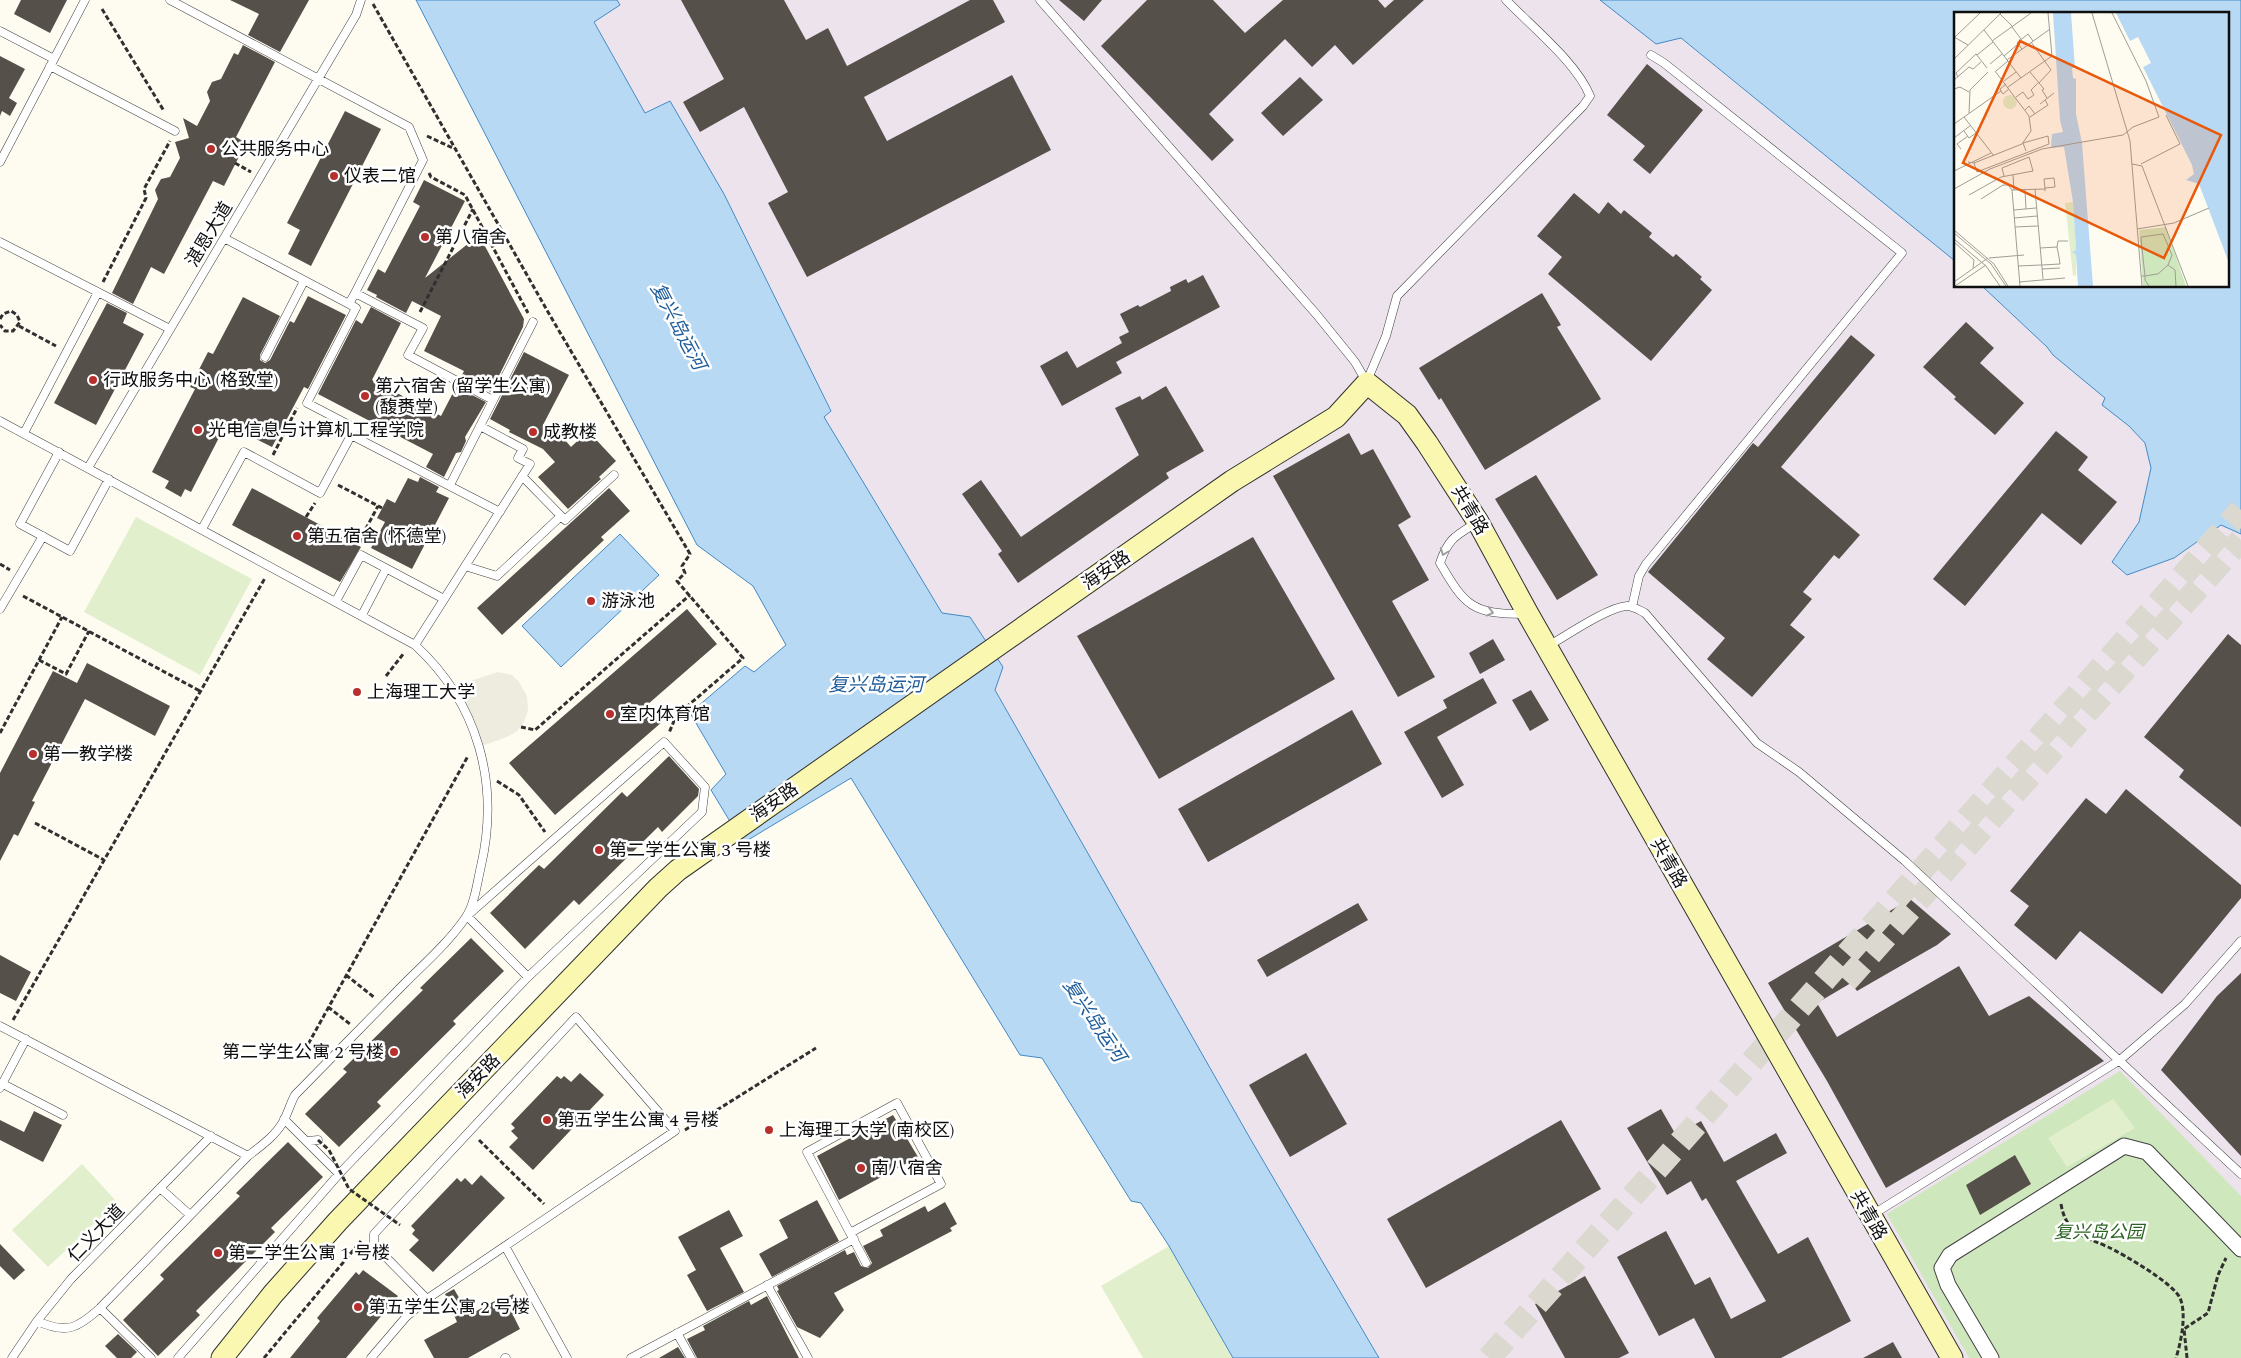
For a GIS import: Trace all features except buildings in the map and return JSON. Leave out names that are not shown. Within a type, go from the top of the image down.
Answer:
[{"type":"street","name":"共青路","points":[[1366,383],[1406,415],[1453,482],[1478,522],[1546,647],[1952,1358]]},
{"type":"street","name":"海安路","points":[[222,1358],[273,1294],[338,1221],[658,888],[684,865],[994,650],[1232,481],[1336,417],[1366,383]]},
{"type":"street","points":[[1991,1358],[1948,1286],[1942,1268],[1950,1255],[2124,1146],[2147,1152],[2238,1245]]},
{"type":"lane","points":[[0,162],[85,0]]},
{"type":"lane","points":[[170,0],[409,127],[423,160],[349,304]]},
{"type":"lane","name":"湛恩大道","points":[[88,468],[356,15],[361,0]]},
{"type":"lane","points":[[1040,0],[1317,315],[1356,362],[1366,383]]},
{"type":"lane","points":[[1366,383],[1386,336],[1397,296],[1584,106],[1590,96],[1576,71],[1506,0]]},
{"type":"lane","points":[[0,31],[175,131]]},
{"type":"lane","points":[[1632,606],[1638,576],[1646,564],[1902,253],[1664,62],[1651,55]]},
{"type":"lane","points":[[202,529],[244,452],[320,493],[355,428],[307,403],[356,308],[224,238]]},
{"type":"lane","points":[[0,242],[170,329]]},
{"type":"lane","points":[[265,357],[304,281]]},
{"type":"lane","points":[[24,433],[98,292]]},
{"type":"lane","points":[[355,292],[422,328],[408,355],[493,400]]},
{"type":"lane","points":[[450,486],[533,322]]},
{"type":"lane","points":[[0,421],[362,615],[413,644],[435,666],[453,690],[464,709],[477,740],[486,775],[488,806],[486,837],[478,882],[466,916]]},
{"type":"lane","points":[[413,644],[530,464],[518,458],[523,449],[480,426]]},
{"type":"lane","points":[[351,435],[500,512]]},
{"type":"lane","points":[[59,452],[20,524],[70,551],[109,479]]},
{"type":"lane","points":[[522,476],[565,520],[614,475]]},
{"type":"lane","points":[[465,566],[497,576],[561,516]]},
{"type":"lane","points":[[1478,522],[1453,537],[1445,547],[1440,563],[1458,593],[1468,603],[1498,614],[1528,614]]},
{"type":"lane","points":[[0,609],[43,536]]},
{"type":"lane","points":[[336,601],[361,555],[444,599]]},
{"type":"lane","points":[[362,615],[386,569]]},
{"type":"lane","points":[[1546,647],[1605,613],[1625,606],[1632,606],[1645,613],[1757,743],[1799,772],[1905,861],[2241,1174]]},
{"type":"lane","points":[[37,1321],[52,1328],[63,1330],[87,1320],[100,1308],[248,1156],[268,1141],[284,1119],[295,1095],[441,948],[466,916],[664,742],[705,787],[702,812],[528,977],[339,1174],[178,1358]]},
{"type":"lane","points":[[466,916],[528,977]]},
{"type":"lane","points":[[1870,1216],[2120,1060],[2185,1004],[2241,941]]},
{"type":"lane","points":[[371,1358],[406,1317],[427,1299],[455,1282],[675,1131],[576,1017],[374,1234],[372,1238],[374,1245],[427,1299]]},
{"type":"lane","points":[[4,1028],[248,1156]]},
{"type":"lane","points":[[26,1039],[1,1086],[63,1115]]},
{"type":"lane","points":[[631,1358],[767,1285],[852,1236],[941,1184],[898,1104],[807,1152],[852,1236],[866,1263]]},
{"type":"lane","points":[[284,1119],[339,1174]]},
{"type":"lane","name":"仁义大道","points":[[12,1358],[37,1321],[71,1279],[211,1136]]},
{"type":"lane","points":[[307,1141],[318,1140]]},
{"type":"lane","points":[[160,1188],[190,1215]]},
{"type":"lane","points":[[505,1246],[567,1358]]},
{"type":"lane","points":[[767,1285],[808,1358]]},
{"type":"lane","points":[[100,1308],[151,1358]]},
{"type":"lane","points":[[677,1333],[691,1358]]},
{"type":"path","points":[[372,3],[558,329],[690,554],[682,566],[684,573],[677,581],[743,658],[676,716],[664,742]]},
{"type":"path","points":[[98,292],[146,198],[144,189],[175,131],[102,9]]},
{"type":"path","points":[[430,138],[458,151]]},
{"type":"path","points":[[423,160],[431,177],[466,195],[533,322]]},
{"type":"path","points":[[235,164],[245,168]]},
{"type":"path","points":[[414,324],[473,209]]},
{"type":"path","points":[[0,318],[6,312],[14,312],[19,318],[18,326],[13,331],[8,332],[0,325]]},
{"type":"path","points":[[18,326],[66,351]]},
{"type":"path","points":[[268,465],[299,404],[307,403]]},
{"type":"path","points":[[327,480],[382,508]]},
{"type":"path","points":[[361,555],[364,548],[362,536],[378,506]]},
{"type":"path","points":[[4,1028],[104,860],[272,566]]},
{"type":"path","points":[[12,590],[200,692]]},
{"type":"path","points":[[521,727],[535,730],[690,596]]},
{"type":"path","points":[[0,733],[62,616]]},
{"type":"path","points":[[39,660],[66,674],[89,631]]},
{"type":"path","points":[[386,676],[413,644]]},
{"type":"path","points":[[301,1057],[477,740]]},
{"type":"path","points":[[486,775],[520,795],[551,842]]},
{"type":"path","points":[[34,823],[104,860]]},
{"type":"path","points":[[346,975],[384,1005]]},
{"type":"path","points":[[328,1007],[359,1030]]},
{"type":"path","points":[[675,1131],[683,1132],[693,1127],[816,1048]]},
{"type":"path","points":[[470,1131],[553,1214]]},
{"type":"path","points":[[318,1140],[329,1150],[349,1190],[400,1225]]},
{"type":"path","points":[[2058,1188],[2062,1214],[2071,1229],[2090,1241],[2108,1247],[2137,1264],[2166,1283],[2180,1298],[2187,1358]]},
{"type":"path","points":[[264,1358],[360,1242]]},
{"type":"path","points":[[2176,1358],[2184,1329],[2208,1313],[2218,1275],[2238,1245]]},
{"type":"shaded area","points":[[617,0],[1600,0],[1656,44],[1680,38],[1954,260],[1954,288],[1984,288],[2047,347],[2053,355],[2106,398],[2102,405],[2129,426],[2145,443],[2151,468],[2139,522],[2112,562],[2127,575],[2174,558],[2221,525],[2241,534],[2241,1358],[1379,1358],[1251,1140],[995,690],[1002,670],[970,617],[942,613],[824,417],[831,410],[724,194],[670,102],[645,113],[594,21],[620,5]]},
{"type":"shaded area","points":[[498,672],[512,675],[519,682],[527,696],[528,711],[524,722],[517,731],[507,737],[479,747],[453,690],[470,681]]},
{"type":"green space","points":[[136,517],[252,579],[200,675],[84,612]]},
{"type":"green space","name":"复兴岛公园","points":[[2120,1071],[2241,1196],[2241,1358],[1969,1358],[1887,1214]]},
{"type":"green space","points":[[2113,1099],[2135,1128],[2067,1167],[2048,1138]]},
{"type":"green space","points":[[82,1164],[117,1202],[48,1267],[12,1230]]},
{"type":"green space","points":[[1169,1246],[1233,1358],[1143,1358],[1101,1286]]},
{"type":"water","name":"复兴岛运河","points":[[416,0],[617,0],[620,5],[594,22],[645,113],[670,101],[724,194],[831,411],[824,417],[942,613],[970,617],[1003,667],[995,690],[1251,1140],[1379,1358],[1233,1358],[1169,1246],[1141,1203],[1131,1201],[1042,1058],[1020,1055],[851,778],[743,843],[711,790],[726,774],[690,713],[745,666],[754,672],[786,645],[753,586],[697,545]]},
{"type":"water","points":[[1600,0],[2241,0],[2241,534],[2221,525],[2174,558],[2127,575],[2112,562],[2139,522],[2151,468],[2145,443],[2129,426],[2102,405],[2105,398],[2053,355],[2047,347],[1984,288],[2228,288],[2228,12],[1954,12],[1954,260],[1681,38],[1656,44]]},
{"type":"water","name":"游泳池","points":[[620,534],[659,575],[561,667],[522,626]]},
{"type":"tunnel","points":[[1489,1358],[2241,510]]},
{"type":"tunnel","points":[[1846,981],[2241,540]]},
{"type":"place","name":"公共服务中心","points":[[211,149]]},
{"type":"place","name":"仪表二馆","points":[[334,176]]},
{"type":"place","name":"第八宿舍","points":[[425,237]]},
{"type":"place","name":"行政服务中心 (格致堂)","points":[[93,380]]},
{"type":"place","name":"第六宿舍 (留学生公寓) (馥赉堂)","points":[[365,396]]},
{"type":"place","name":"光电信息与计算机工程学院","points":[[198,430]]},
{"type":"place","name":"成教楼","points":[[533,432]]},
{"type":"place","name":"第五宿舍 (怀德堂)","points":[[297,536]]},
{"type":"place","name":"游泳池","points":[[591,601]]},
{"type":"place","name":"上海理工大学","points":[[357,692]]},
{"type":"place","name":"室内体育馆","points":[[610,714]]},
{"type":"place","name":"第一教学楼","points":[[33,754]]},
{"type":"place","name":"第二学生公寓 3 号楼","points":[[599,850]]},
{"type":"place","name":"第二学生公寓 2 号楼","points":[[394,1052]]},
{"type":"place","name":"第五学生公寓 4 号楼","points":[[547,1120]]},
{"type":"place","name":"上海理工大学 (南校区)","points":[[769,1130]]},
{"type":"place","name":"南八宿舍","points":[[861,1168]]},
{"type":"place","name":"第二学生公寓 1 号楼","points":[[218,1253]]},
{"type":"place","name":"第五学生公寓 2 号楼","points":[[358,1307]]}]
